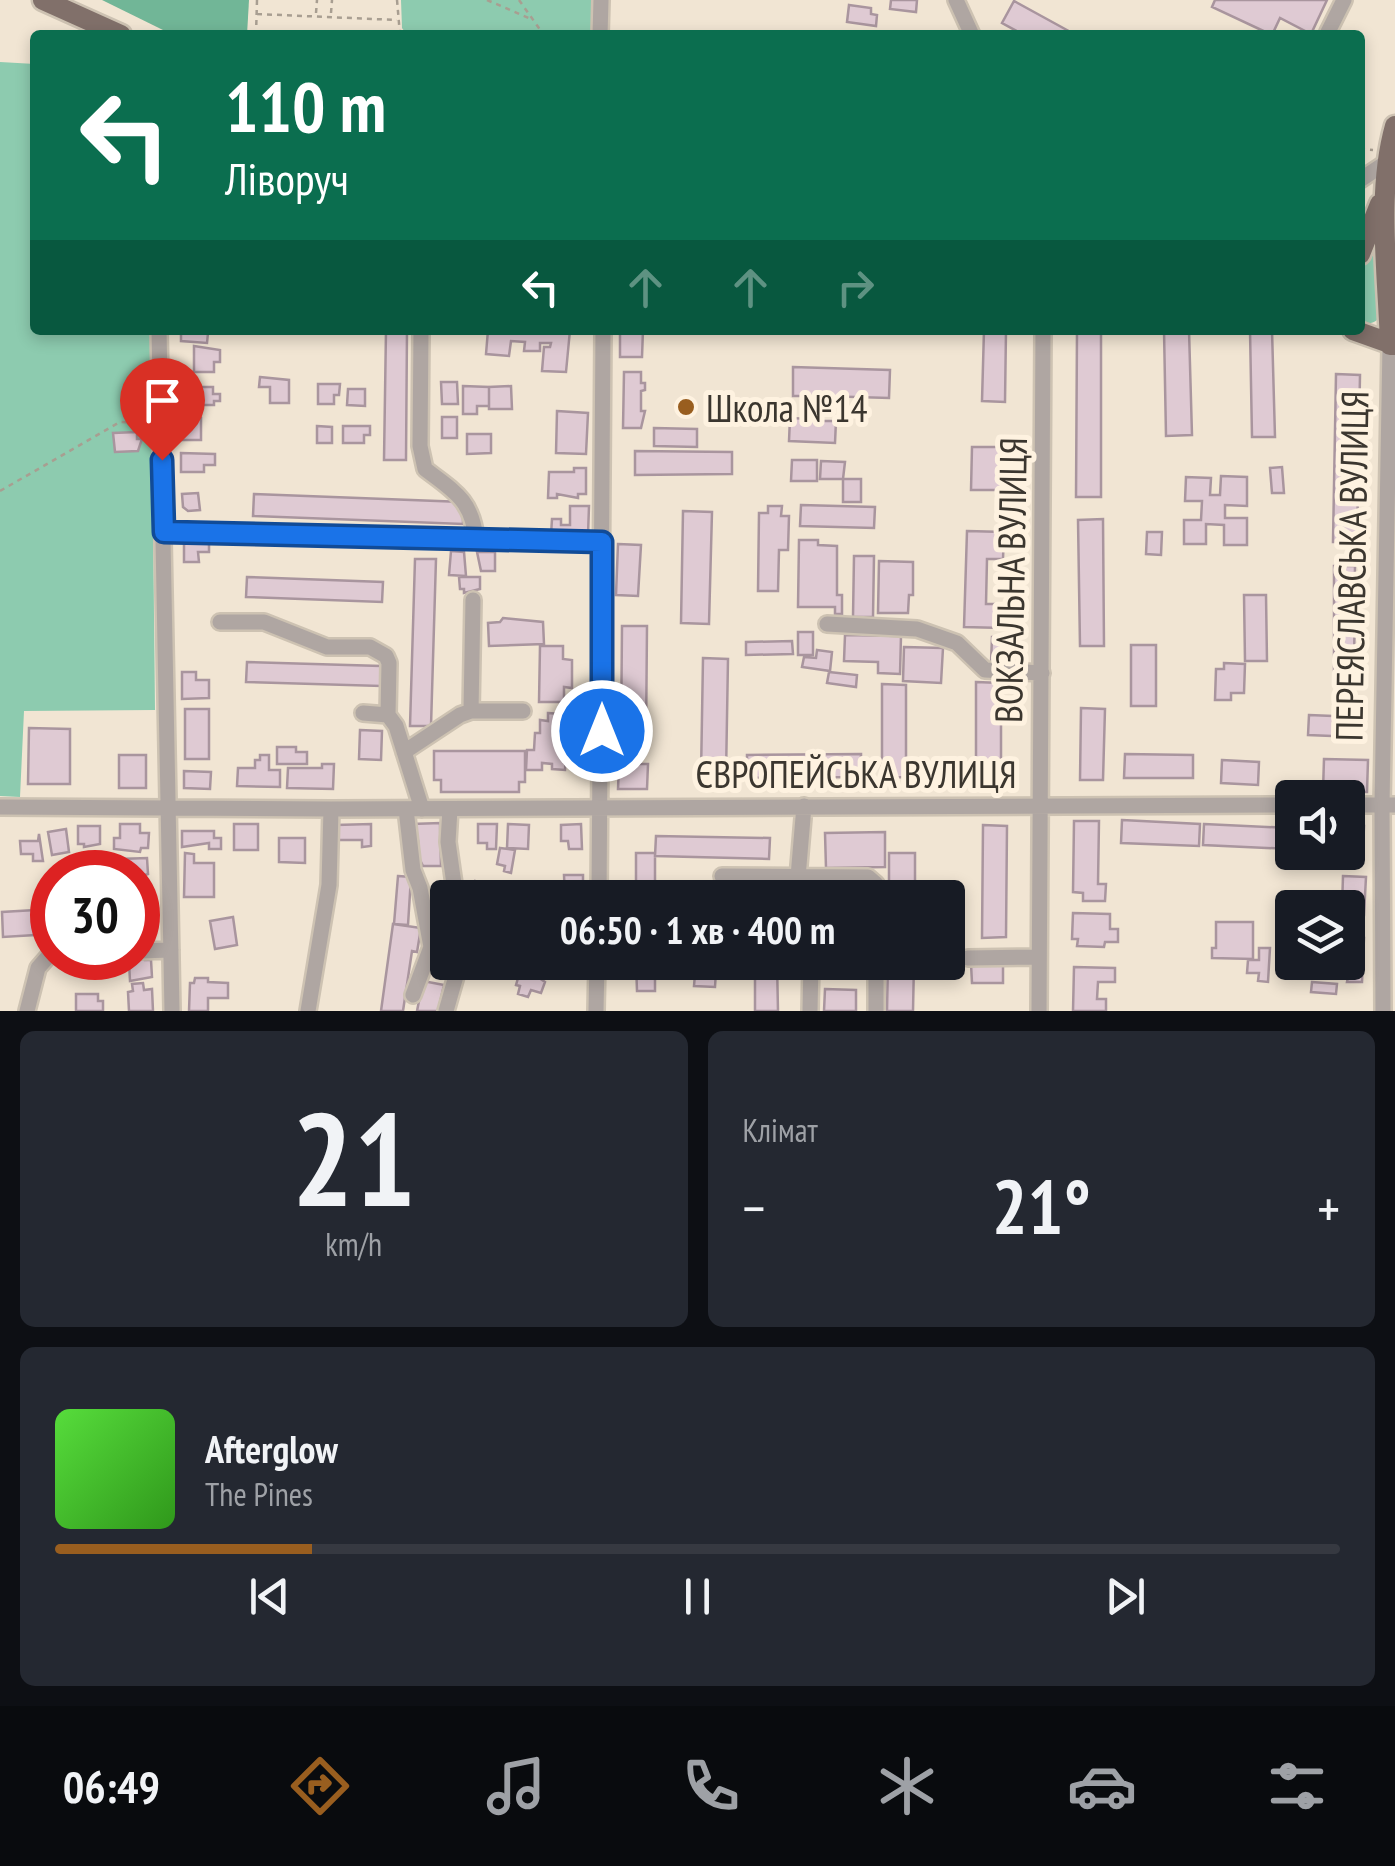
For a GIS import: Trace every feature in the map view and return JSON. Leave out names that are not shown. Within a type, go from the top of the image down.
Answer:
[{"type":"main road","points":[[43,0],[109,30]]},
{"type":"main road","name":"ПЕРЕЯСЛАВСЬКА ВУЛИЦЯ","points":[[1365,243],[1374,223],[1395,126]]},
{"type":"main road","name":"ПЕРЕЯСЛАВСЬКА ВУЛИЦЯ","points":[[1386,172],[1392,345]]},
{"type":"main road","points":[[1365,334],[1392,345]]},
{"type":"street","points":[[600,30],[601,0]]},
{"type":"street","points":[[956,0],[970,30]]},
{"type":"street","points":[[1329,30],[1344,0]]},
{"type":"street","points":[[1365,178],[1386,172]]},
{"type":"street","points":[[1365,212],[1388,252]]},
{"type":"street","points":[[159,335],[172,1011]]},
{"type":"street","points":[[421,335],[420,446],[425,469],[463,498],[474,522],[476,539]]},
{"type":"street","points":[[599,880],[603,335]]},
{"type":"street","name":"ВОКЗАЛЬНА ВУЛИЦЯ","points":[[1039,1011],[1044,335]]},
{"type":"street","name":"ПЕРЕЯСЛАВСЬКА ВУЛИЦЯ","points":[[1383,1011],[1392,345]]},
{"type":"street","points":[[164,532],[602,542]]},
{"type":"street","points":[[471,711],[472,600]]},
{"type":"street","points":[[220,622],[264,622],[327,647],[370,647],[386,656],[388,716],[396,726],[404,752],[414,809],[412,870],[420,888],[431,948],[413,995]]},
{"type":"street","points":[[827,624],[917,630],[958,643],[985,670],[1042,673]]},
{"type":"street","points":[[404,752],[460,714],[524,711]]},
{"type":"street","points":[[363,713],[388,716]]},
{"type":"street","name":"ЄВРОПЕЙСЬКА ВУЛИЦЯ","points":[[0,807],[1275,805]]},
{"type":"street","points":[[798,877],[804,806]]},
{"type":"street","points":[[308,1011],[328,885],[331,809]]},
{"type":"street","points":[[450,809],[448,842],[453,880]]},
{"type":"street","points":[[722,876],[871,880]]},
{"type":"street","points":[[160,950],[172,950]]},
{"type":"street","points":[[968,958],[1039,957]]},
{"type":"street","points":[[27,1011],[35,980]]},
{"type":"street","points":[[446,1011],[455,980]]},
{"type":"street","points":[[596,1011],[597,980]]},
{"type":"street","points":[[810,1011],[811,980]]},
{"type":"street","points":[[876,980],[876,1011]]},
{"type":"path","points":[[256,30],[257,0]]},
{"type":"path","points":[[316,16],[317,0]]},
{"type":"path","points":[[330,16],[332,0]]},
{"type":"path","points":[[397,0],[399,30]]},
{"type":"path","points":[[487,0],[533,20]]},
{"type":"path","points":[[519,0],[540,30]]},
{"type":"path","points":[[256,14],[396,20]]},
{"type":"path","points":[[0,491],[120,422],[162,424]]},
{"type":"green space","points":[[102,0],[249,0],[247,30],[163,30]]},
{"type":"green space","points":[[401,0],[598,0],[596,30],[402,28]]},
{"type":"green space","points":[[0,62],[30,64],[30,335],[151,335],[155,710],[24,711],[20,797],[0,796]]},
{"type":"green space","points":[[1379,255],[1381,315],[1372,323],[1365,323],[1365,263]]},
{"type":"building","points":[[891,0],[917,0],[916,12],[890,9]]},
{"type":"building","points":[[1215,0],[1327,0],[1313,30],[1303,30],[1280,18],[1274,30],[1261,30],[1212,7]]},
{"type":"building","points":[[1014,1],[1067,30],[1015,30],[1002,23]]},
{"type":"building","points":[[849,5],[871,8],[871,14],[877,15],[876,26],[847,22]]},
{"type":"building","points":[[181,335],[208,335],[207,343],[181,341]]},
{"type":"building","points":[[386,335],[407,335],[406,460],[384,460]]},
{"type":"building","points":[[488,335],[570,335],[566,372],[542,371],[544,347],[551,343],[540,343],[540,351],[524,351],[525,342],[511,341],[509,356],[486,354]]},
{"type":"building","points":[[620,335],[643,335],[642,357],[620,357]]},
{"type":"building","points":[[984,335],[1006,335],[1005,402],[982,401]]},
{"type":"building","points":[[1077,335],[1101,335],[1101,497],[1076,497]]},
{"type":"building","points":[[1164,335],[1189,335],[1192,435],[1166,436]]},
{"type":"building","points":[[1250,335],[1272,335],[1275,437],[1252,437]]},
{"type":"building","points":[[194,346],[220,350],[220,362],[214,362],[214,372],[194,372]]},
{"type":"building","points":[[793,367],[890,370],[889,398],[822,396],[821,421],[836,421],[835,443],[789,441],[790,418],[812,419],[813,396],[793,396]]},
{"type":"building","points":[[624,372],[641,372],[641,383],[645,383],[645,390],[641,391],[641,411],[645,411],[641,428],[623,428]]},
{"type":"building","points":[[1336,374],[1360,375],[1357,542],[1333,542]]},
{"type":"building","points":[[260,377],[289,380],[289,403],[270,403],[270,387],[259,387]]},
{"type":"building","points":[[441,382],[457,382],[458,404],[442,404]]},
{"type":"building","points":[[318,384],[340,384],[334,404],[318,404]]},
{"type":"building","points":[[463,386],[489,387],[489,406],[477,406],[477,414],[463,414]]},
{"type":"building","points":[[511,386],[512,409],[489,409],[489,387]]},
{"type":"building","points":[[180,387],[213,387],[213,394],[220,394],[220,401],[214,401],[214,405],[180,405]]},
{"type":"building","points":[[348,389],[365,389],[365,406],[347,405]]},
{"type":"building","points":[[557,411],[588,413],[586,454],[556,453]]},
{"type":"building","points":[[442,417],[457,417],[457,438],[442,438]]},
{"type":"building","points":[[178,418],[201,418],[201,440],[179,440]]},
{"type":"building","points":[[317,426],[332,427],[332,443],[317,443]]},
{"type":"building","points":[[343,426],[370,426],[370,435],[364,435],[364,443],[343,443]]},
{"type":"building","points":[[654,428],[697,429],[697,447],[654,446]]},
{"type":"building","points":[[137,432],[137,439],[142,439],[138,451],[115,452],[113,433]]},
{"type":"building","points":[[467,434],[491,434],[491,453],[467,454]]},
{"type":"building","points":[[972,447],[1002,447],[1002,490],[971,490]]},
{"type":"building","points":[[635,451],[732,452],[732,474],[635,475]]},
{"type":"building","points":[[181,453],[215,454],[215,465],[204,465],[204,472],[181,472]]},
{"type":"building","points":[[792,460],[817,460],[817,481],[791,481]]},
{"type":"building","points":[[821,461],[845,462],[843,479],[820,479]]},
{"type":"building","points":[[1282,467],[1284,493],[1272,493],[1270,468]]},
{"type":"building","points":[[574,468],[586,468],[586,494],[578,494],[578,498],[557,494],[557,498],[548,498],[549,472],[574,472]]},
{"type":"building","points":[[1221,476],[1247,477],[1247,506],[1225,505],[1225,518],[1247,518],[1247,545],[1224,545],[1224,525],[1206,524],[1206,544],[1184,544],[1184,520],[1201,520],[1202,501],[1185,501],[1186,477],[1211,478],[1210,495],[1220,495]]},
{"type":"building","points":[[843,479],[861,479],[861,502],[843,502]]},
{"type":"building","points":[[198,493],[200,510],[188,511],[183,507],[182,494]]},
{"type":"building","points":[[254,494],[463,502],[463,524],[253,516]]},
{"type":"building","points":[[801,505],[875,507],[874,528],[800,526]]},
{"type":"building","points":[[570,506],[589,506],[588,535],[551,535],[552,519],[570,525]]},
{"type":"building","points":[[768,506],[782,506],[781,516],[789,516],[788,550],[779,550],[778,591],[758,591],[759,513],[768,513]]},
{"type":"building","points":[[683,511],[712,512],[709,624],[681,623]]},
{"type":"building","points":[[1103,519],[1104,646],[1080,646],[1078,520]]},
{"type":"building","points":[[967,531],[1004,532],[1003,559],[987,559],[986,604],[1004,604],[1003,628],[964,627]]},
{"type":"building","points":[[1147,532],[1162,532],[1161,555],[1146,554]]},
{"type":"building","points":[[799,540],[837,546],[837,595],[842,595],[842,614],[835,614],[835,607],[798,607]]},
{"type":"building","points":[[184,542],[209,542],[209,552],[198,552],[199,562],[184,562]]},
{"type":"building","points":[[618,544],[641,545],[638,596],[616,595]]},
{"type":"building","points":[[451,551],[464,552],[466,576],[449,575]]},
{"type":"building","points":[[477,552],[495,552],[495,571],[481,571]]},
{"type":"building","points":[[854,556],[874,556],[873,617],[853,617]]},
{"type":"building","points":[[415,559],[436,559],[431,726],[410,726]]},
{"type":"building","points":[[879,561],[913,562],[913,595],[909,595],[908,613],[878,613]]},
{"type":"building","points":[[1334,566],[1355,566],[1354,677],[1334,678]]},
{"type":"building","points":[[247,577],[383,582],[382,602],[246,597]]},
{"type":"building","points":[[459,577],[480,577],[480,589],[464,593]]},
{"type":"building","points":[[1244,595],[1266,595],[1267,661],[1245,661]]},
{"type":"building","points":[[503,618],[543,622],[544,644],[489,646],[488,623]]},
{"type":"building","points":[[622,626],[647,626],[646,741],[621,741]]},
{"type":"building","points":[[798,632],[813,632],[813,655],[798,655]]},
{"type":"building","points":[[845,635],[901,636],[900,674],[878,673],[878,662],[844,661]]},
{"type":"building","points":[[992,637],[1009,638],[1007,664],[991,663]]},
{"type":"building","points":[[792,641],[793,654],[746,655],[746,642]]},
{"type":"building","points":[[1131,645],[1156,645],[1156,706],[1131,706]]},
{"type":"building","points":[[540,646],[563,646],[563,659],[572,660],[572,688],[564,687],[564,702],[539,702]]},
{"type":"building","points":[[904,647],[943,648],[941,683],[903,681]]},
{"type":"building","points":[[817,650],[832,652],[830,671],[802,667],[804,657],[816,658]]},
{"type":"building","points":[[703,658],[728,659],[726,776],[701,775]]},
{"type":"building","points":[[247,662],[381,666],[381,686],[246,682]]},
{"type":"building","points":[[1224,663],[1245,664],[1244,693],[1231,693],[1231,700],[1215,700],[1216,669],[1224,669]]},
{"type":"building","points":[[182,672],[196,672],[196,680],[209,680],[209,698],[182,699]]},
{"type":"building","points":[[829,672],[857,675],[856,687],[827,683]]},
{"type":"building","points":[[976,682],[1001,683],[1001,775],[976,775]]},
{"type":"building","points":[[882,684],[906,685],[906,777],[882,778]]},
{"type":"building","points":[[1081,708],[1105,709],[1103,780],[1080,780]]},
{"type":"building","points":[[185,709],[209,709],[209,759],[185,759]]},
{"type":"building","points":[[548,713],[561,714],[560,752],[566,752],[565,770],[542,763],[542,770],[526,770],[527,750],[534,750],[535,733],[540,733],[540,720],[548,721]]},
{"type":"building","points":[[1309,715],[1357,717],[1356,737],[1308,735]]},
{"type":"building","points":[[29,728],[70,729],[70,784],[28,784]]},
{"type":"building","points":[[360,730],[382,731],[381,760],[359,759]]},
{"type":"building","points":[[277,747],[296,747],[296,752],[307,752],[307,764],[277,764]]},
{"type":"building","points":[[434,751],[525,751],[525,782],[519,782],[519,792],[441,792],[441,780],[434,780]]},
{"type":"building","points":[[861,754],[861,777],[747,778],[747,755]]},
{"type":"building","points":[[1125,754],[1193,755],[1193,778],[1124,778]]},
{"type":"building","points":[[119,755],[146,755],[146,788],[119,788]]},
{"type":"building","points":[[260,755],[269,755],[269,770],[280,770],[280,787],[237,786],[238,768],[255,768]]},
{"type":"building","points":[[1324,759],[1368,760],[1367,792],[1365,780],[1323,780]]},
{"type":"building","points":[[1222,760],[1259,762],[1258,785],[1221,783]]},
{"type":"building","points":[[929,763],[950,763],[951,781],[930,781]]},
{"type":"building","points":[[322,764],[334,764],[333,789],[287,788],[288,768],[322,768]]},
{"type":"building","points":[[619,764],[648,764],[647,789],[618,789]]},
{"type":"building","points":[[184,771],[211,772],[210,789],[184,788]]},
{"type":"building","points":[[1122,820],[1200,824],[1199,846],[1121,843]]},
{"type":"building","points":[[1074,821],[1099,821],[1098,884],[1106,884],[1105,901],[1083,901],[1083,893],[1073,892]]},
{"type":"building","points":[[440,823],[441,866],[423,866],[418,841],[413,841],[412,824]]},
{"type":"building","points":[[120,824],[140,824],[140,833],[149,833],[148,848],[114,849],[114,838],[120,838]]},
{"type":"building","points":[[234,824],[258,824],[258,850],[234,850]]},
{"type":"building","points":[[371,824],[371,846],[362,847],[362,840],[336,840],[336,825]]},
{"type":"building","points":[[478,824],[497,824],[496,849],[478,843]]},
{"type":"building","points":[[508,824],[529,825],[528,849],[507,848]]},
{"type":"building","points":[[581,824],[582,849],[569,849],[568,841],[561,841],[561,825]]},
{"type":"building","points":[[1204,824],[1275,827],[1275,848],[1203,845]]},
{"type":"building","points":[[983,825],[1007,826],[1006,937],[982,938]]},
{"type":"building","points":[[78,826],[100,826],[100,844],[78,844]]},
{"type":"building","points":[[66,829],[69,850],[51,850],[48,832]]},
{"type":"building","points":[[182,831],[214,831],[214,838],[221,838],[221,849],[209,849],[209,843],[182,847]]},
{"type":"building","points":[[885,832],[885,867],[826,868],[825,833]]},
{"type":"building","points":[[39,834],[41,850],[21,854],[20,841],[38,841]]},
{"type":"building","points":[[656,836],[770,838],[769,859],[655,856]]},
{"type":"building","points":[[279,838],[305,838],[305,863],[279,862]]},
{"type":"building","points":[[500,848],[515,850],[511,873],[497,864]]},
{"type":"building","points":[[185,853],[194,854],[194,863],[214,863],[214,897],[184,897]]},
{"type":"building","points":[[636,853],[655,853],[655,880],[636,880]]},
{"type":"building","points":[[889,853],[915,853],[915,880],[889,880]]},
{"type":"building","points":[[564,875],[583,875],[583,880],[564,880]]},
{"type":"building","points":[[398,876],[411,877],[408,925],[394,924]]},
{"type":"building","points":[[1343,876],[1366,877],[1365,896],[1365,890],[1343,890]]},
{"type":"building","points":[[30,910],[30,935],[3,937],[2,912]]},
{"type":"building","points":[[1073,913],[1110,914],[1110,929],[1118,929],[1118,942],[1105,942],[1104,947],[1077,946],[1078,939],[1072,939]]},
{"type":"building","points":[[233,917],[237,945],[215,949],[210,921]]},
{"type":"building","points":[[1216,922],[1253,922],[1253,959],[1212,958]]},
{"type":"building","points":[[393,924],[421,928],[417,952],[412,951],[403,1011],[381,1011]]},
{"type":"building","points":[[1259,948],[1270,948],[1268,982],[1258,981],[1259,973],[1247,973],[1248,960],[1259,960]]},
{"type":"building","points":[[971,964],[1003,964],[1003,983],[972,983]]},
{"type":"building","points":[[1074,967],[1115,968],[1115,982],[1098,982],[1097,999],[1106,999],[1106,1011],[1073,1011]]},
{"type":"building","points":[[195,978],[228,983],[228,998],[208,998],[208,1011],[189,1011],[190,983]]},
{"type":"building","points":[[517,980],[545,982],[541,993],[531,990],[528,997],[518,994],[520,986],[516,985]]},
{"type":"building","points":[[637,980],[655,980],[655,991],[637,991]]},
{"type":"building","points":[[694,980],[715,980],[715,987],[694,986]]},
{"type":"building","points":[[755,980],[777,980],[778,1011],[755,1011]]},
{"type":"building","points":[[888,980],[914,980],[913,1011],[887,1011]]},
{"type":"building","points":[[423,981],[444,985],[438,1011],[417,1011]]},
{"type":"building","points":[[1312,982],[1337,984],[1336,994],[1311,992]]},
{"type":"building","points":[[143,983],[144,990],[152,989],[153,1011],[129,1011],[128,992],[133,991],[132,984]]},
{"type":"building","points":[[825,989],[856,990],[856,1011],[824,1011]]},
{"type":"building","points":[[76,994],[98,994],[103,1011],[76,1011]]},
{"type":"place","name":"Школа №14","points":[[686,407]]},
{"type":"route","points":[[162,460],[164,532],[602,542],[602,731]]}]
